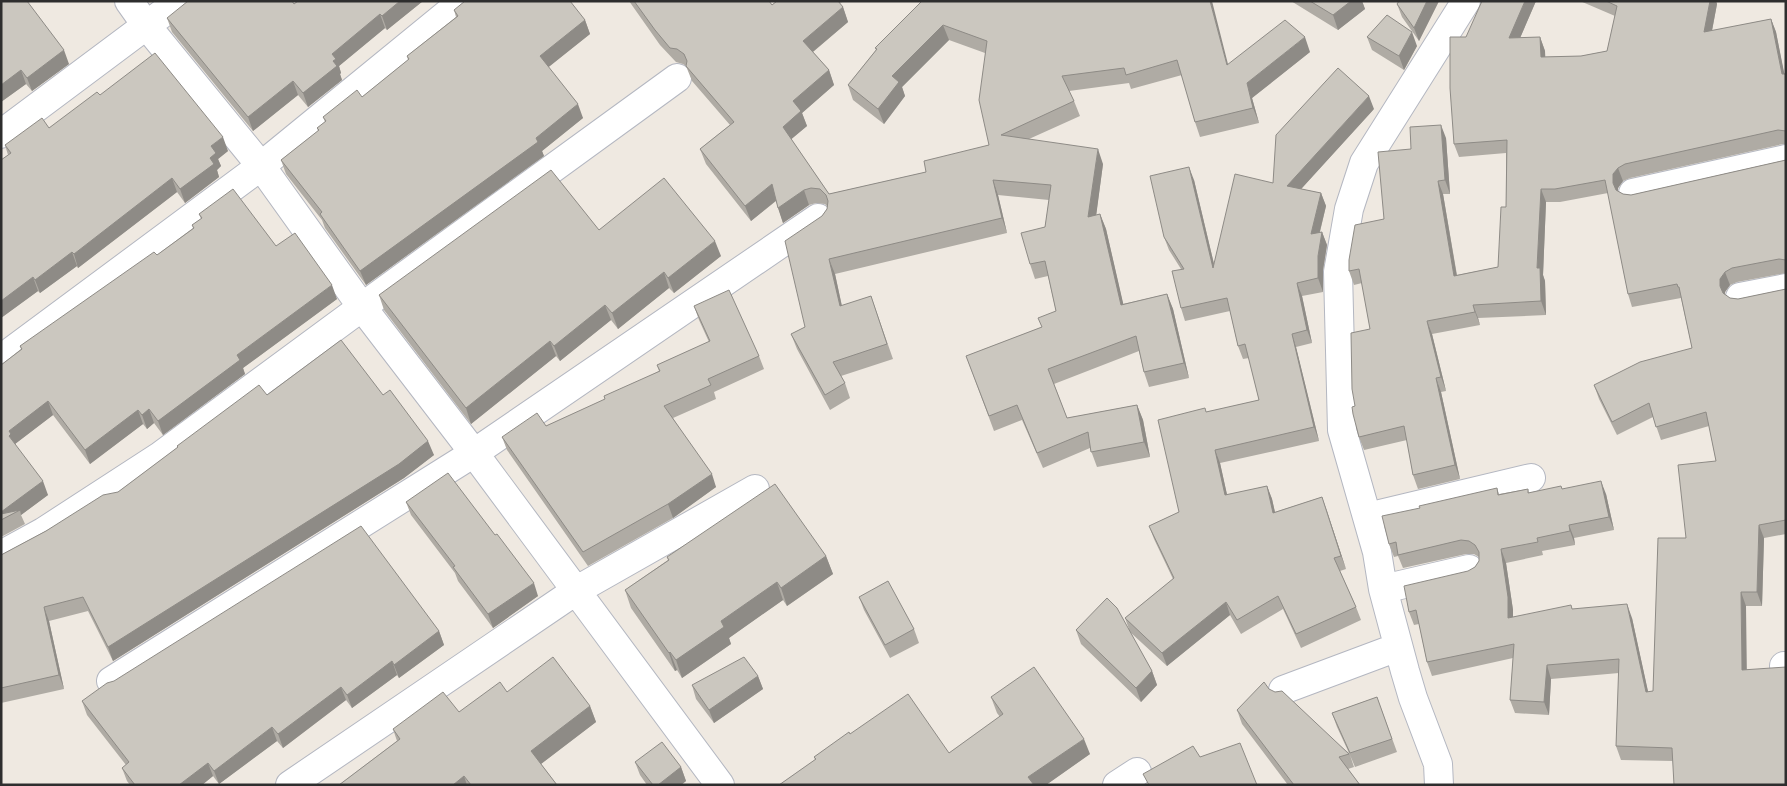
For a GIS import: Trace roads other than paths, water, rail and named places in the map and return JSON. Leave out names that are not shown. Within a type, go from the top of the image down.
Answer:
[{"type":"street","points":[[128,1],[261,166],[362,307],[577,590],[720,785]]},
{"type":"street","points":[[1,134],[179,1]]},
{"type":"street","points":[[1,359],[261,166],[463,1]]},
{"type":"street","points":[[1440,785],[1438,764],[1413,698],[1398,647],[1383,588],[1377,552],[1342,430],[1338,272],[1349,209],[1364,163],[1466,1]]},
{"type":"street","points":[[1,555],[43,532],[160,456],[677,78]]},
{"type":"street","points":[[1633,193],[1786,159]]},
{"type":"street","points":[[111,681],[474,453],[818,218]]},
{"type":"street","points":[[1740,297],[1786,288]]},
{"type":"street","points":[[1367,517],[1531,478]]},
{"type":"street","points":[[290,785],[577,590],[755,489]]},
{"type":"street","points":[[1383,588],[1469,569]]},
{"type":"street","points":[[1283,690],[1398,647]]}]
